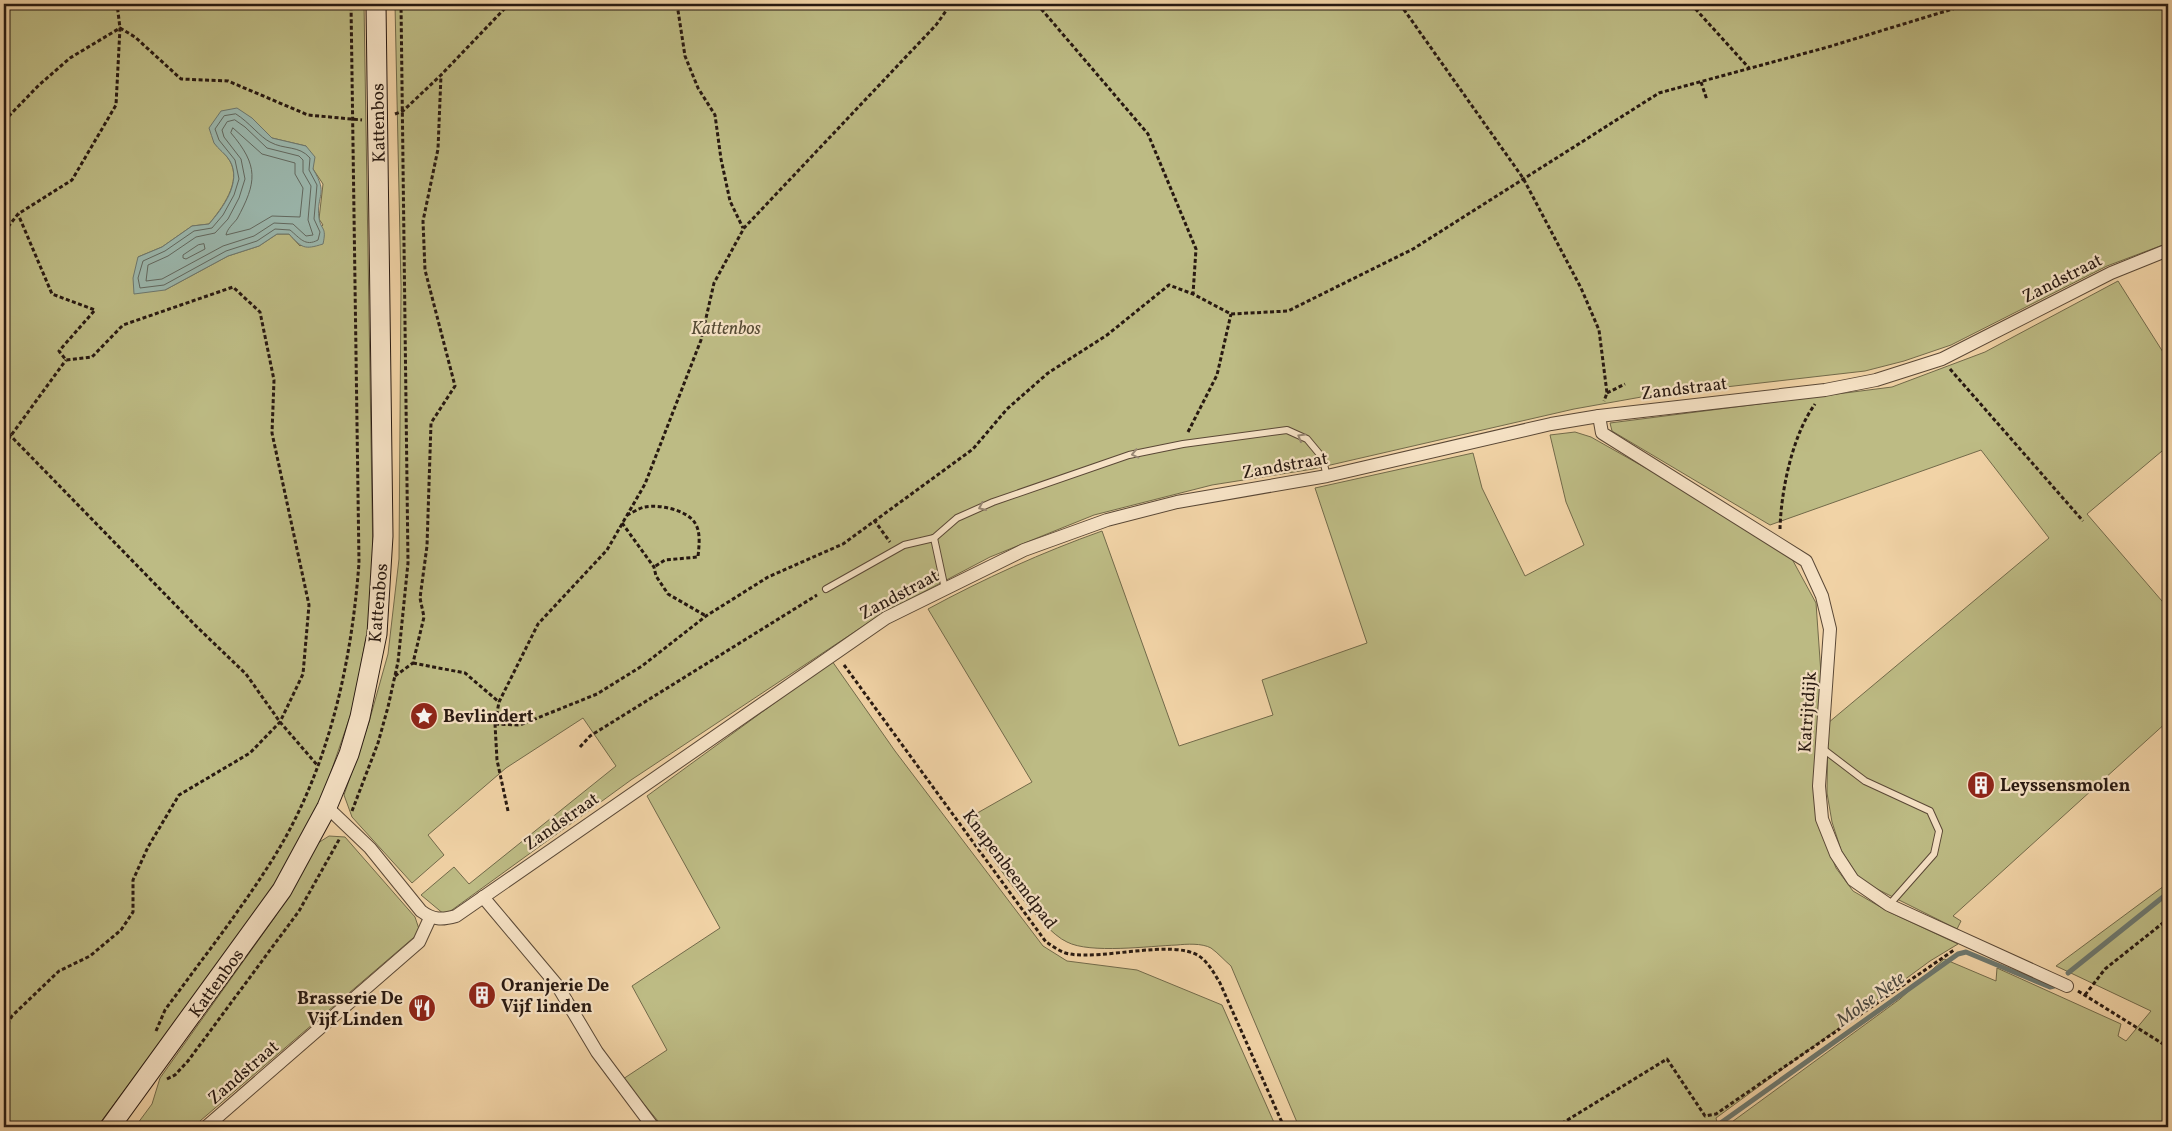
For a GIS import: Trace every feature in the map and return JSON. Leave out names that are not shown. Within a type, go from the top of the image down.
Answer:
[{"type":"main road","name":"Kattenbos","points":[[110,1127],[282,890],[328,807],[349,754],[360,717],[377,634],[384,536],[376,4]]},
{"type":"street","name":"Zandstraat","points":[[206,1127],[418,942],[430,918],[444,920],[456,916],[834,652],[886,618],[1024,550],[1107,520],[1177,502],[1327,476],[1552,424],[1599,416],[1825,390],[1876,380],[1942,359],[2111,273],[2168,250]]},
{"type":"street","name":"Katrijtdijk","points":[[1599,416],[1602,433],[1806,561],[1822,596],[1830,629],[1819,786],[1822,819],[1836,854],[1853,880],[1889,905],[1966,942],[2067,986]]},
{"type":"street","points":[[328,807],[370,848],[407,896],[430,918]]},
{"type":"street","points":[[483,897],[557,985],[602,1059],[653,1127]]},
{"type":"lane","points":[[826,589],[904,545],[934,538],[956,518],[993,502],[1129,455],[1183,444],[1287,430],[1307,439],[1322,457],[1327,476]]},
{"type":"lane","points":[[934,538],[945,589]]},
{"type":"lane","points":[[1823,749],[1865,781],[1930,811],[1939,831],[1934,854],[1889,905]]},
{"type":"path","points":[[4,232],[18,214],[72,180],[116,105],[120,28],[117,4]]},
{"type":"path","points":[[154,1040],[165,1010],[270,864],[306,795],[318,766],[332,728],[342,685],[356,602],[358,563],[351,4]]},
{"type":"path","points":[[162,1082],[175,1075],[188,1061],[299,911],[346,825],[378,743],[394,676],[405,609],[408,563],[401,4]]},
{"type":"path","points":[[120,28],[135,37],[181,79],[228,81],[308,115],[378,121],[403,111],[441,75],[508,4]]},
{"type":"path","points":[[676,4],[685,56],[698,88],[714,115],[730,202],[744,228]]},
{"type":"path","points":[[508,811],[497,760],[495,724],[499,702],[538,624],[607,550],[645,484],[678,404],[701,340],[714,283],[744,228],[936,25],[951,4]]},
{"type":"path","points":[[1037,4],[1148,134],[1196,249],[1192,294]]},
{"type":"path","points":[[1400,4],[1523,178],[1582,288],[1599,330],[1607,393],[1599,416]]},
{"type":"path","points":[[1691,4],[1749,68]]},
{"type":"path","points":[[495,724],[520,725],[597,694],[642,666],[706,616],[768,577],[843,544],[973,449],[1007,409],[1048,373],[1106,335],[1169,285],[1192,294],[1231,314],[1288,311],[1413,249],[1660,93],[1968,4]]},
{"type":"path","points":[[4,121],[39,85],[70,58],[120,28]]},
{"type":"path","points":[[413,664],[424,617],[420,598],[427,546],[431,423],[455,386],[426,270],[422,221],[438,149],[441,75]]},
{"type":"path","points":[[1701,82],[1707,100]]},
{"type":"path","points":[[18,214],[52,294],[96,310],[59,351],[66,360]]},
{"type":"path","points":[[4,445],[12,437],[66,360],[92,357],[123,325],[233,287],[260,312],[274,380],[272,433],[309,605],[303,674],[280,722],[250,753],[179,795],[148,846],[133,880],[133,912],[121,930],[90,956],[59,971],[12,1016],[4,1030]]},
{"type":"path","points":[[1183,444],[1218,375],[1231,314]]},
{"type":"path","points":[[1942,359],[2084,521]]},
{"type":"path","points":[[1607,393],[1625,384]]},
{"type":"path","points":[[1780,543],[1780,510],[1785,482],[1805,418],[1825,390]]},
{"type":"path","points":[[4,429],[195,625],[246,674],[280,722],[318,766]]},
{"type":"path","points":[[627,516],[645,507],[662,508],[685,514],[696,523],[700,541],[698,557],[665,560],[654,567]]},
{"type":"path","points":[[874,520],[895,550]]},
{"type":"path","points":[[622,523],[654,567],[656,576],[668,594],[706,616]]},
{"type":"path","points":[[580,747],[590,736],[826,589]]},
{"type":"path","name":"Knapenbeemdpad","points":[[834,652],[1046,942],[1069,954],[1099,955],[1170,950],[1198,955],[1207,963],[1220,983],[1284,1127]]},
{"type":"path","points":[[394,676],[413,664],[465,673],[499,702]]},
{"type":"path","points":[[2085,995],[2105,969],[2168,919]]},
{"type":"path","points":[[1556,1127],[1667,1059],[1705,1116],[1716,1114],[1966,942]]},
{"type":"path","points":[[2067,986],[2085,995],[2168,1047]]},
{"type":"green space","points":[[4,4],[364,4],[373,562],[368,626],[354,705],[324,792],[286,867],[237,939],[97,1127],[4,1127]],"holes":[[[252,118],[272,138],[306,146],[313,169],[323,184],[319,219],[323,225],[300,246],[289,234],[277,234],[259,246],[228,256],[165,290],[138,257],[162,247],[192,226],[209,224],[225,203],[232,186],[233,169],[228,158],[214,143]]]},
{"type":"green space","name":"Kattenbos","points":[[395,4],[2168,4],[2168,243],[2107,266],[1951,345],[1904,361],[1865,371],[1647,396],[1574,409],[1313,469],[1212,485],[1094,515],[990,557],[880,615],[631,780],[445,915],[421,895],[454,867],[469,884],[616,766],[583,718],[506,768],[428,835],[444,855],[412,883],[352,817],[344,795],[369,722],[388,654],[399,559],[401,287]]},
{"type":"green space","points":[[2118,281],[2168,360],[2168,446],[2087,514],[2168,608],[2168,721],[1953,916],[1961,921],[1957,929],[1861,881],[1841,850],[1832,822],[1827,793],[1828,723],[2049,538],[1981,450],[1770,525],[1612,431],[1610,423],[1892,387],[1985,352]]},
{"type":"green space","points":[[1575,432],[1591,437],[1697,497],[1792,559],[1816,603],[1821,674],[1816,817],[1836,868],[1853,891],[1889,912],[1958,944],[1930,961],[1716,1118],[1718,1127],[1299,1127],[1231,966],[1216,952],[1207,946],[1194,944],[1136,948],[1090,948],[1077,946],[1055,934],[1042,922],[999,868],[965,820],[1032,782],[928,609],[1014,567],[1102,531],[1179,746],[1273,715],[1262,680],[1367,643],[1315,488],[1473,453],[1482,488],[1525,576],[1584,545],[1566,502],[1550,435]]},
{"type":"green space","points":[[832,661],[895,751],[1043,946],[1067,961],[1137,970],[1222,1005],[1276,1127],[663,1127],[623,1079],[667,1050],[632,986],[720,928],[647,796]]},
{"type":"green space","points":[[329,836],[345,837],[415,917],[420,932],[193,1127],[135,1127],[152,1104],[160,1078],[275,917],[318,843]]},
{"type":"green space","points":[[2168,883],[2168,1127],[1725,1127],[1900,999],[1944,959],[1996,981],[1997,968],[2121,1024],[2118,1036],[2126,1041],[2151,1011],[2056,966]]},
{"type":"water","points":[[237,108],[252,118],[272,138],[306,146],[315,157],[313,169],[321,190],[319,218],[324,231],[323,244],[304,247],[289,234],[277,234],[259,246],[228,256],[165,290],[134,294],[133,278],[138,257],[162,247],[192,226],[209,224],[225,203],[232,186],[233,169],[228,158],[214,143],[209,128],[221,111]]},
{"type":"waterway","name":"Molse Nete","points":[[2068,973],[2168,893]]},
{"type":"waterway","name":"Molse Nete","points":[[1715,1127],[1958,954],[1966,952],[2050,987],[2054,986]]},
{"type":"place","name":"Bevlindert","points":[[424,716]]},
{"type":"place","name":"Leyssensmolen","points":[[1981,785]]},
{"type":"place","name":"Oranjerie De Vijf linden","points":[[482,995]]},
{"type":"place","name":"Brasserie De Vijf Linden","points":[[422,1008]]}]
